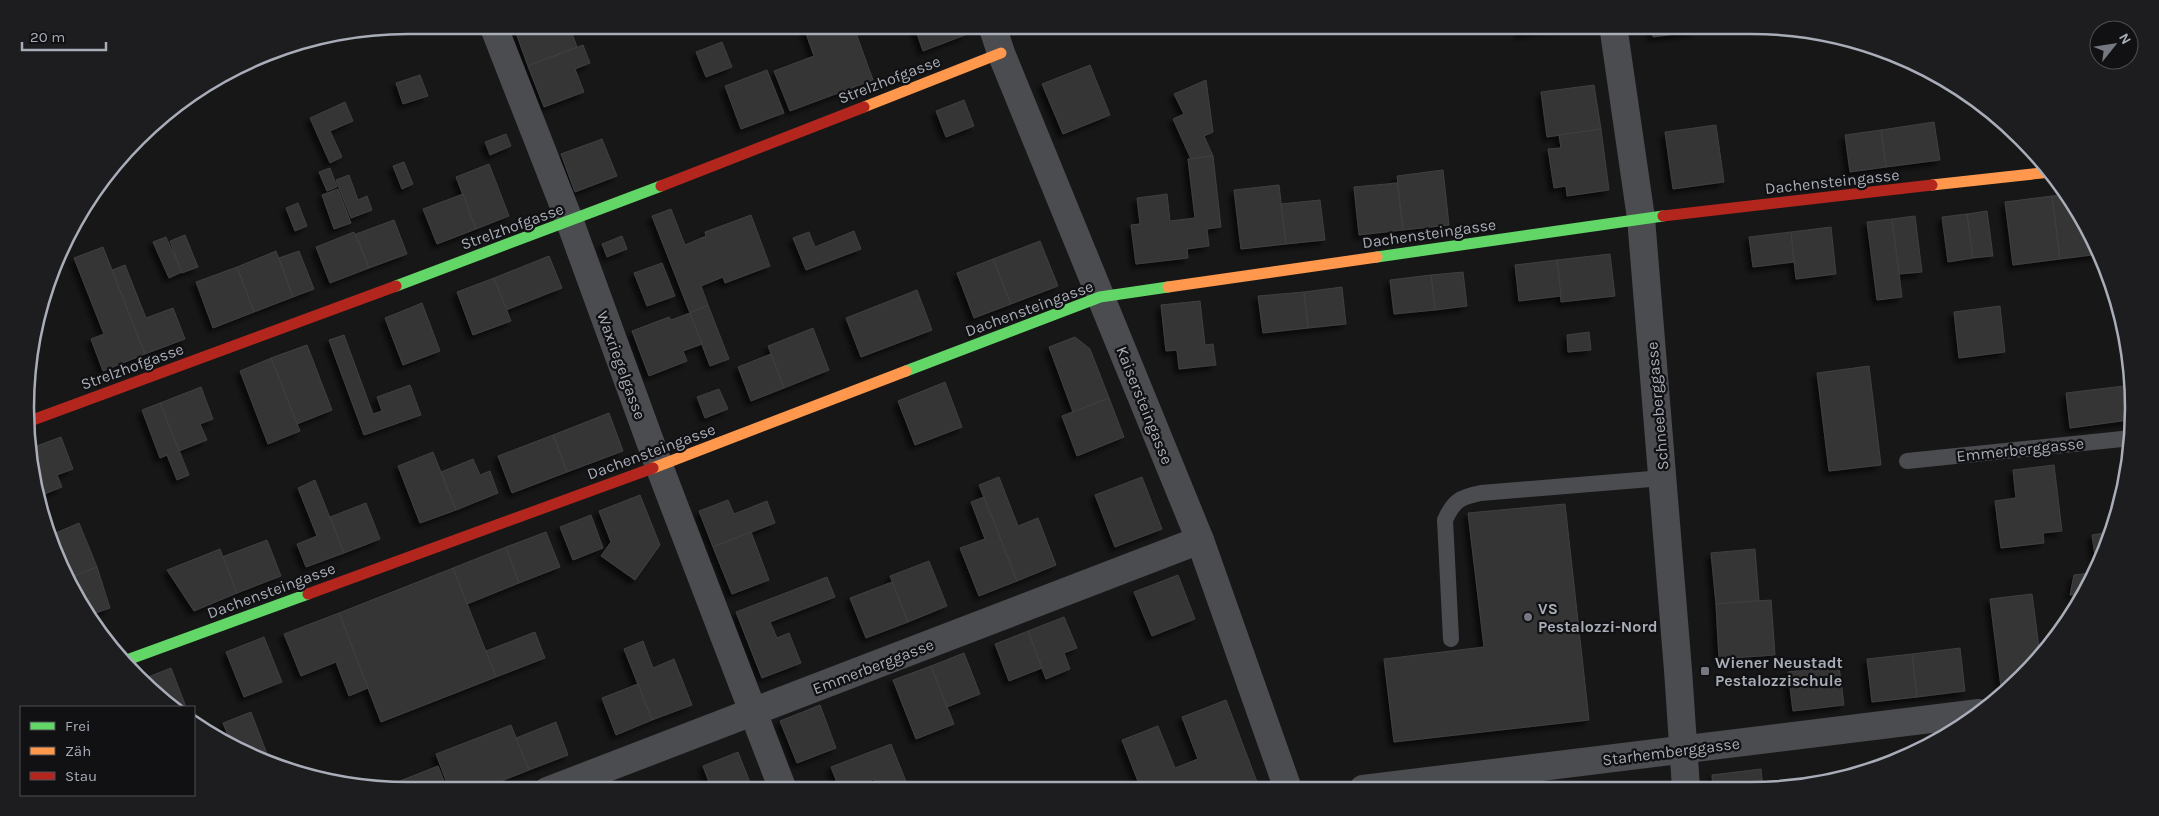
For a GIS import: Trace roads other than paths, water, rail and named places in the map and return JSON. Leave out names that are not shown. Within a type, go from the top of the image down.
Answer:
[{"type":"street","name":"Waxriegelgasse","points":[[497,34],[570,222],[659,466],[780,782]]},
{"type":"street","name":"Kaisersteingasse","points":[[995,34],[1100,297],[1200,540],[1286,782]]},
{"type":"street","name":"Schneeberggasse","points":[[1614,34],[1641,218],[1663,478],[1685,782]]},
{"type":"street","name":"Strelzhofgasse","points":[[34,419],[570,222],[1002,53]]},
{"type":"street","name":"Dachensteingasse","points":[[130,659],[659,466],[1100,297],[1641,218],[2042,173]]},
{"type":"street","name":"Emmerberggasse","points":[[569,782],[1200,540]]},
{"type":"street","name":"Starhemberggasse","points":[[1420,782],[1967,714]]},
{"type":"lane","name":"Emmerberggasse","points":[[1907,461],[2123,439]]},
{"type":"lane","points":[[1451,639],[1446,520],[1452,505],[1466,496],[1481,493],[1663,478]]},
{"type":"place","name":"VS Pestalozzi-Nord","points":[[1528,617]]},
{"type":"place","name":"Wiener Neustadt Pestalozzischule","points":[[1705,671]]}]
